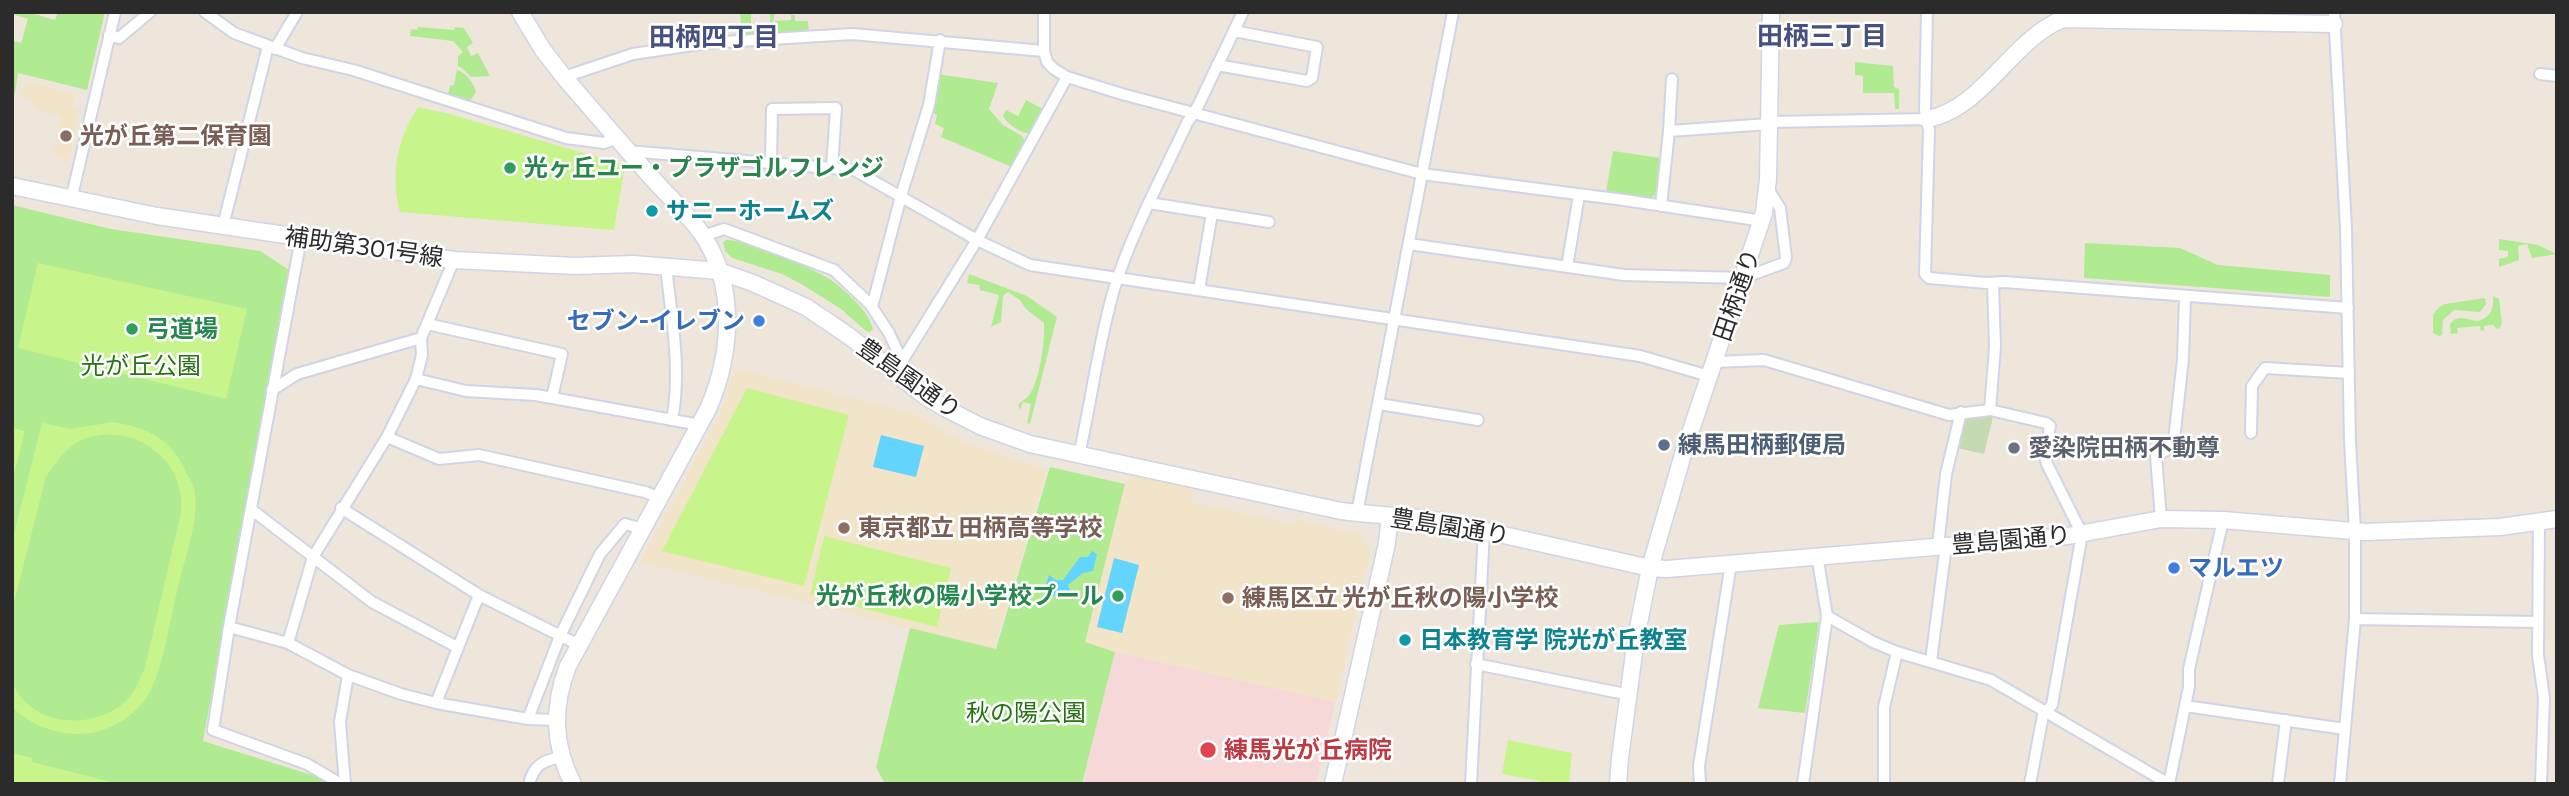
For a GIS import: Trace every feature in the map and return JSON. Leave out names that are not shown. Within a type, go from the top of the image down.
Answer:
[{"type":"street","points":[[71,200],[115,12]]},
{"type":"street","points":[[109,35],[119,38],[150,12]]},
{"type":"street","points":[[205,12],[234,33],[302,58],[353,69],[566,138],[604,142],[617,138]]},
{"type":"street","points":[[223,226],[271,48],[297,12]]},
{"type":"street","points":[[520,12],[543,50],[564,77],[703,236],[726,292],[726,341],[716,391],[579,645],[561,684],[556,702],[556,720],[561,757],[573,784]]},
{"type":"street","points":[[1044,12],[1044,51],[1047,62],[1067,77],[1193,114],[1422,174],[1762,221]]},
{"type":"street","points":[[1079,455],[1100,345],[1130,245],[1243,12]]},
{"type":"street","points":[[1357,513],[1453,12]]},
{"type":"street","name":"田柄通り","points":[[1618,784],[1638,626],[1650,568],[1712,369],[1762,221],[1768,189],[1771,12]]},
{"type":"street","points":[[1927,12],[1929,130],[1925,274],[1929,278],[2348,308]]},
{"type":"street","points":[[1669,131],[1770,123],[1937,117],[1965,102],[2041,30],[2063,19],[2334,18],[2348,308],[2355,531],[2355,619],[2340,784]]},
{"type":"street","points":[[1217,65],[1307,81],[1312,78],[1317,50],[1314,46],[1234,31]]},
{"type":"street","points":[[564,77],[633,54],[708,43],[852,33],[1044,51]]},
{"type":"street","points":[[872,307],[901,196],[929,105],[940,40]]},
{"type":"street","points":[[2540,74],[2557,76]]},
{"type":"street","points":[[898,366],[977,240],[1067,77]]},
{"type":"street","points":[[1661,206],[1672,79]]},
{"type":"street","points":[[771,163],[772,109],[836,108],[832,168]]},
{"type":"street","points":[[628,151],[854,170],[977,240],[1030,265],[1712,369],[1764,360],[1949,415],[1990,410],[2046,423],[2050,426],[2045,457],[2047,464],[2082,534],[2052,705],[2046,711],[2030,784]]},
{"type":"street","name":"補助第301号線","points":[[12,186],[71,200],[223,226],[454,260],[666,266],[719,271]]},
{"type":"street","points":[[1409,244],[1624,275],[1743,278],[1784,263],[1786,258],[1780,208],[1768,189]]},
{"type":"street","points":[[1567,267],[1579,195]]},
{"type":"street","points":[[1149,203],[1269,222]]},
{"type":"street","points":[[1199,290],[1212,214]]},
{"type":"street","points":[[703,236],[724,229],[834,270],[872,307],[889,333],[898,366]]},
{"type":"street","points":[[300,238],[229,627],[213,730],[307,764],[343,784]]},
{"type":"street","points":[[288,643],[313,557],[387,437],[416,379],[422,355],[421,338],[454,260]]},
{"type":"street","points":[[666,266],[677,379],[672,420]]},
{"type":"street","name":"豊島園通り","points":[[719,271],[806,307],[898,366],[926,397],[981,426],[1030,444],[1357,513],[1421,517],[1650,568],[2082,534],[2161,519],[2223,520],[2355,531],[2500,527],[2557,519]]},
{"type":"street","points":[[1990,410],[1995,347],[1993,284]]},
{"type":"street","points":[[2161,519],[2156,456],[2170,447],[2174,440],[2183,359],[2185,297]]},
{"type":"street","points":[[427,324],[562,354],[552,398]]},
{"type":"street","points":[[272,390],[297,374],[421,338]]},
{"type":"street","points":[[2251,433],[2252,386],[2265,368],[2349,373]]},
{"type":"street","points":[[416,379],[466,391],[552,398],[700,425]]},
{"type":"street","points":[[1378,404],[1478,419]]},
{"type":"street","points":[[1931,662],[1946,474],[1961,412]]},
{"type":"street","points":[[387,437],[439,460],[479,455],[645,492],[660,498]]},
{"type":"street","points":[[341,508],[478,595],[579,645]]},
{"type":"street","points":[[252,510],[372,602],[457,647]]},
{"type":"street","points":[[1333,784],[1387,543],[1390,517]]},
{"type":"street","points":[[1827,616],[1897,652],[1991,680],[2169,784],[2185,706],[2189,669],[2223,520]]},
{"type":"street","points":[[2539,523],[2538,655],[2544,698],[2541,784]]},
{"type":"street","points":[[528,719],[560,636],[600,554],[625,524],[643,529]]},
{"type":"street","points":[[1471,784],[1484,530]]},
{"type":"street","points":[[1803,784],[1827,616],[1817,555]]},
{"type":"street","points":[[1700,784],[1699,766],[1731,563]]},
{"type":"street","points":[[436,703],[478,595]]},
{"type":"street","points":[[2355,619],[2538,622]]},
{"type":"street","points":[[229,627],[288,643],[348,675],[401,694],[528,719],[556,720]]},
{"type":"street","points":[[1884,784],[1884,707],[1897,652]]},
{"type":"street","points":[[1476,664],[1630,695]]},
{"type":"street","points":[[343,784],[340,722],[348,675]]},
{"type":"street","points":[[2185,706],[2345,729]]},
{"type":"street","points":[[2278,784],[2286,720]]},
{"type":"street","points":[[529,784],[538,763],[561,757]]},
{"type":"shaded area","name":"光が丘第二保育園","points":[[25,81],[75,94],[72,108],[80,110],[68,160],[53,156],[62,116],[34,109],[35,104],[20,97]]},
{"type":"shaded area","name":"東京都立 田柄高等学校","points":[[734,368],[913,413],[953,437],[976,447],[1047,470],[994,649],[640,562],[712,430],[725,400]]},
{"type":"shaded area","name":"練馬区立 光が丘秋の陽小学校","points":[[1132,475],[1194,487],[1191,502],[1293,524],[1295,519],[1360,535],[1370,553],[1335,702],[1085,643],[1125,484]]},
{"type":"shaded area","name":"練馬光が丘病院","points":[[1115,652],[1335,702],[1316,784],[1083,784]]},
{"type":"green space","points":[[12,12],[27,12],[55,20],[58,12],[105,12],[87,90],[18,73],[15,93],[12,92],[12,44],[13,41],[21,43],[28,19]]},
{"type":"green space","points":[[740,12],[751,13],[751,23],[770,24],[770,12],[775,12],[771,34],[742,35]]},
{"type":"green space","points":[[791,15],[795,15],[795,21],[808,21],[809,32],[775,34],[775,21],[791,20]]},
{"type":"green space","points":[[418,27],[454,30],[455,27],[464,28],[473,43],[467,47],[471,56],[478,53],[490,76],[471,77],[458,66],[458,56],[463,52],[453,41],[410,36],[411,29],[417,30]]},
{"type":"green space","points":[[1855,62],[1893,66],[1894,87],[1899,89],[1899,109],[1895,109],[1894,93],[1863,93],[1863,76],[1855,75]]},
{"type":"green space","points":[[457,70],[467,76],[475,89],[470,101],[448,94],[450,86],[454,85]]},
{"type":"green space","points":[[937,74],[998,83],[989,109],[1003,125],[1022,136],[1026,143],[1012,167],[941,137],[944,128],[935,124],[937,115],[931,112]]},
{"type":"green space","points":[[1026,100],[1045,110],[1031,134],[1015,128],[1003,116],[1006,110],[1018,116]]},
{"type":"green space","name":"光ヶ丘ユー・プラザゴルフレンジ","points":[[418,107],[625,165],[614,230],[400,212],[396,184],[397,158],[405,132]]},
{"type":"green space","points":[[1613,151],[1661,158],[1657,194],[1650,198],[1606,192]]},
{"type":"green space","name":"光が丘公園","points":[[12,205],[111,229],[260,251],[289,270],[203,741],[315,776],[329,784],[12,784]]},
{"type":"green space","points":[[2499,239],[2538,245],[2557,254],[2532,258],[2527,244],[2518,246],[2519,260],[2499,267],[2499,259],[2508,257],[2508,251],[2499,250]]},
{"type":"green space","points":[[726,240],[763,249],[823,275],[856,302],[867,315],[873,329],[866,331],[841,309],[782,274],[732,258],[725,251],[723,242]]},
{"type":"green space","points":[[2085,243],[2180,248],[2218,265],[2330,275],[2330,297],[2084,278]]},
{"type":"green space","name":"弓道場","points":[[38,263],[247,309],[226,399],[18,348]]},
{"type":"green space","points":[[969,274],[1027,296],[1057,317],[1030,424],[1027,423],[1031,404],[1023,402],[1020,410],[1018,405],[1030,394],[1037,379],[1043,350],[1044,323],[1008,292],[1003,296],[1001,322],[991,327],[999,295],[980,290],[979,285],[967,283]]},
{"type":"green space","points":[[2493,296],[2499,299],[2502,323],[2500,328],[2497,329],[2493,325],[2484,326],[2481,331],[2480,326],[2457,328],[2458,333],[2451,334],[2450,324],[2456,319],[2478,321],[2489,315]]},
{"type":"green space","points":[[2485,298],[2486,304],[2480,312],[2454,310],[2443,320],[2442,335],[2433,333],[2433,315],[2439,307]]},
{"type":"green space","points":[[747,388],[849,415],[804,586],[662,551]]},
{"type":"green space","points":[[1965,416],[1993,417],[1984,454],[1957,448]]},
{"type":"green space","points":[[113,422],[148,432],[158,437],[174,452],[194,488],[194,524],[163,654],[155,681],[144,702],[118,724],[85,734],[65,733],[33,722],[12,707],[12,682],[21,697],[33,708],[64,720],[98,717],[127,700],[145,667],[181,513],[181,494],[175,475],[166,461],[154,450],[124,436],[108,434],[92,437],[71,446],[46,476],[12,611],[12,542],[42,423],[71,429]]},
{"type":"green space","points":[[12,428],[25,431],[12,482]]},
{"type":"green space","name":"秋の陽公園","points":[[1050,467],[1125,484],[1085,642],[1115,652],[1082,784],[885,784],[876,767],[910,628],[996,649]]},
{"type":"green space","points":[[824,536],[951,568],[937,627],[810,595]]},
{"type":"green space","points":[[1819,622],[1805,713],[1758,708],[1779,625]]},
{"type":"green space","points":[[1508,740],[1572,753],[1569,784],[1541,784],[1540,781],[1502,774]]},
{"type":"green space","points":[[12,753],[32,758],[32,762],[119,784],[12,784]]},
{"type":"water","points":[[881,435],[924,446],[916,477],[873,467]]},
{"type":"water","points":[[1092,551],[1097,554],[1093,571],[1083,573],[1068,585],[1073,591],[1064,598],[1047,595],[1045,588],[1049,575],[1056,580],[1063,580],[1080,557],[1088,557]]},
{"type":"water","name":"光が丘秋の陽小学校プール","points":[[1114,558],[1139,565],[1122,633],[1097,627]]},
{"type":"place","name":"光が丘第二保育園","points":[[66,136]]},
{"type":"place","name":"光ヶ丘ユー・プラザゴルフレンジ","points":[[510,168]]},
{"type":"place","name":"サニーホームズ","points":[[652,211]]},
{"type":"place","name":"セブン-イレブン","points":[[759,321]]},
{"type":"place","name":"弓道場","points":[[132,329]]},
{"type":"place","name":"練馬田柄郵便局","points":[[1664,445]]},
{"type":"place","name":"愛染院田柄不動尊","points":[[2014,448]]},
{"type":"place","name":"東京都立 田柄高等学校","points":[[844,528]]},
{"type":"place","name":"マルエツ","points":[[2174,568]]},
{"type":"place","name":"光が丘秋の陽小学校プール","points":[[1118,596]]},
{"type":"place","name":"練馬区立 光が丘秋の陽小学校","points":[[1228,598]]},
{"type":"place","name":"日本教育学 院光が丘教室","points":[[1405,640]]},
{"type":"place","name":"練馬光が丘病院","points":[[1208,750]]},
{"type":"district","name":"田柄三丁目","points":[[1822,36]]},
{"type":"district","name":"田柄四丁目","points":[[714,37]]}]
